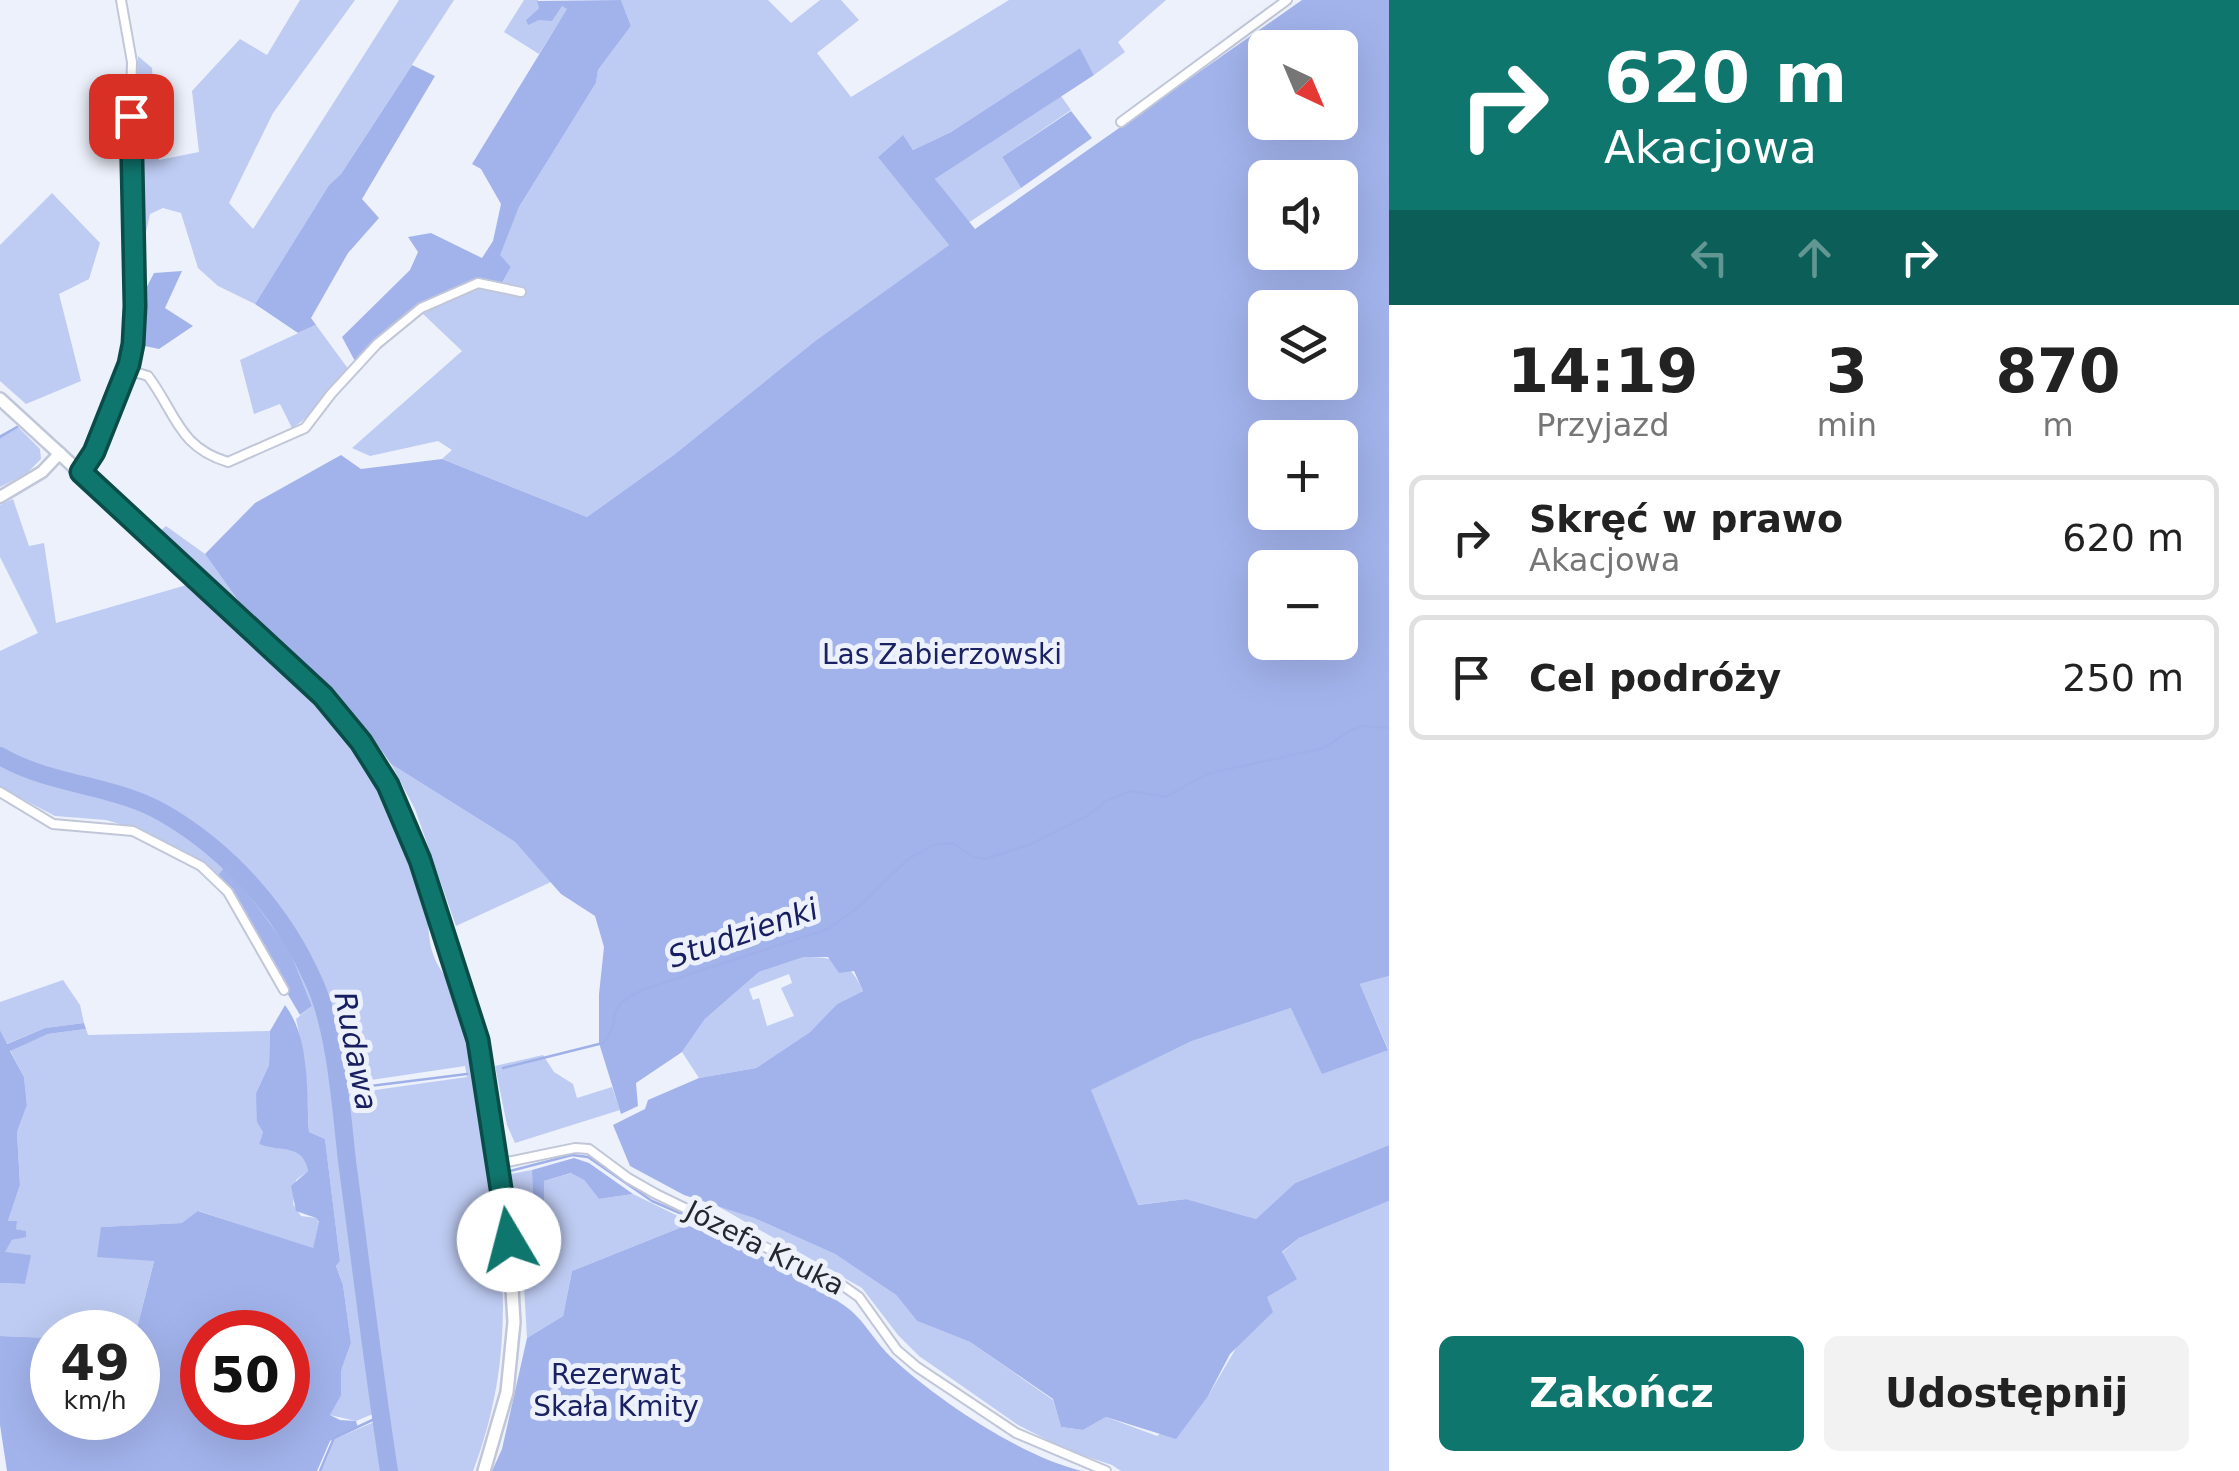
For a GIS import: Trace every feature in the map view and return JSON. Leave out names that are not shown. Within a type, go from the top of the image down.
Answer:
[{"type":"main road","points":[[0,399],[316,688],[373,760],[395,798],[473,1024],[498,1164],[512,1273],[513,1350],[503,1410],[484,1471]]},
{"type":"street","points":[[81,472],[94,452],[133,344],[132,62],[121,2],[110,0]]},
{"type":"street","points":[[1121,122],[1287,0]]},
{"type":"street","points":[[124,376],[148,376],[182,434],[208,456],[228,462],[306,428],[377,344],[430,303],[478,282],[521,292]]},
{"type":"street","points":[[0,497],[42,472],[60,453]]},
{"type":"street","points":[[0,792],[53,824],[133,830],[201,866],[228,892],[284,990]]},
{"type":"street","name":"Józefa Kruka","points":[[498,1164],[575,1148],[589,1149],[656,1194],[839,1282],[859,1297],[897,1350],[918,1367],[1016,1433],[1106,1471]]},
{"type":"shaded area","points":[[300,0],[355,0],[273,113],[229,203],[253,229],[399,0],[454,0],[341,174],[329,185],[255,304],[218,286],[198,268],[181,213],[163,208],[150,214],[138,269],[138,56],[152,68],[159,160],[199,152],[192,91],[240,39],[267,55]]},
{"type":"shaded area","points":[[524,0],[538,0],[539,8],[526,20],[562,6],[568,8],[539,54],[504,32]]},
{"type":"shaded area","points":[[621,0],[768,0],[791,23],[820,0],[841,0],[859,20],[817,53],[851,97],[1009,0],[1166,0],[1118,42],[1125,52],[1094,75],[1080,48],[951,132],[913,150],[902,136],[879,156],[949,245],[815,341],[675,454],[587,517],[442,459],[452,450],[438,441],[370,456],[352,448],[462,351],[421,312],[470,288],[499,289],[511,267],[499,255],[519,207],[596,83],[598,70],[631,26]]},
{"type":"shaded area","points":[[1061,96],[1071,110],[1002,157],[1021,188],[968,223],[935,179]]},
{"type":"shaded area","points":[[52,193],[100,243],[89,279],[59,294],[81,381],[26,404],[0,381],[0,245]]},
{"type":"shaded area","points":[[316,325],[349,370],[292,428],[280,404],[254,414],[240,360]]},
{"type":"shaded area","points":[[17,426],[40,449],[41,459],[26,474],[0,487],[0,435]]},
{"type":"shaded area","points":[[13,499],[29,546],[44,543],[56,623],[190,584],[281,665],[323,709],[360,757],[391,811],[421,890],[433,954],[452,987],[464,1021],[497,1216],[502,1342],[497,1384],[473,1471],[321,1471],[335,1439],[374,1422],[375,1413],[356,1421],[330,1415],[341,1396],[341,1371],[351,1343],[343,1285],[336,1266],[340,1261],[325,1139],[309,1132],[305,1060],[296,1019],[312,1006],[289,949],[249,895],[224,869],[218,875],[191,856],[137,829],[106,820],[55,816],[0,787],[0,651],[38,633],[0,557],[0,505]],"holes":[[[465,1066],[467,1077],[347,1094],[344,1084]]]},
{"type":"shaded area","points":[[166,526],[205,554],[247,613],[159,532]]},
{"type":"shaded area","points":[[391,764],[515,842],[551,882],[456,926],[415,809]]},
{"type":"shaded area","points":[[804,957],[824,958],[847,967],[863,991],[837,1004],[810,1032],[756,1068],[699,1078],[682,1052],[705,1019],[759,972]],"holes":[[[789,974],[792,983],[781,988],[794,1016],[767,1026],[759,998],[753,1000],[749,989]]]},
{"type":"shaded area","points":[[1389,976],[1389,1145],[1295,1183],[1256,1219],[1186,1199],[1137,1205],[1090,1090],[1192,1041],[1291,1008],[1388,1049],[1360,984]]},
{"type":"shaded area","points":[[63,980],[80,1005],[84,1023],[45,1028],[6,1044],[0,1030],[0,1002]]},
{"type":"shaded area","points":[[86,1029],[88,1035],[270,1031],[269,1065],[256,1093],[263,1132],[259,1144],[295,1152],[305,1162],[308,1171],[296,1180],[293,1204],[301,1216],[316,1218],[319,1223],[313,1249],[199,1211],[183,1223],[102,1227],[154,1260],[142,1310],[30,1310],[30,1337],[0,1336],[0,1283],[25,1284],[30,1255],[4,1253],[12,1240],[26,1236],[25,1231],[8,1221],[20,1185],[17,1132],[27,1105],[24,1077],[10,1050],[48,1034]]},
{"type":"shaded area","points":[[543,1055],[554,1072],[573,1084],[577,1098],[612,1087],[620,1110],[515,1143],[507,1125],[495,1066]]},
{"type":"shaded area","points":[[532,1170],[533,1206],[544,1181],[572,1173],[584,1180],[599,1199],[633,1194],[680,1217],[687,1225],[572,1271],[563,1316],[527,1338],[521,1235],[511,1174]]},
{"type":"shaded area","points":[[1389,1201],[1389,1471],[1121,1471],[1067,1450],[1018,1425],[919,1356],[862,1288],[714,1204],[835,1254],[896,1295],[917,1321],[970,1342],[1053,1400],[1061,1427],[1083,1430],[1106,1417],[1157,1436],[1208,1396],[1266,1297],[1282,1253],[1299,1238]]},
{"type":"green space","points":[[621,0],[631,26],[598,70],[596,83],[519,207],[500,255],[511,267],[502,283],[478,279],[439,295],[412,311],[356,363],[342,337],[410,270],[418,252],[408,237],[431,233],[482,258],[493,241],[501,204],[481,169],[472,164],[567,9],[562,6],[552,21],[539,20],[528,25],[526,20],[539,8],[537,1]]},
{"type":"green space","name":"Las Zabierzowski","points":[[1302,0],[1389,0],[1389,976],[1360,984],[1388,1050],[1322,1074],[1291,1008],[1192,1041],[1091,1090],[1138,1205],[1186,1199],[1256,1219],[1295,1183],[1389,1145],[1389,1201],[1299,1238],[1282,1252],[1297,1279],[1267,1297],[1273,1312],[1230,1354],[1208,1396],[1176,1439],[1106,1417],[1083,1430],[1061,1427],[1053,1399],[970,1342],[917,1321],[896,1295],[835,1254],[754,1218],[684,1195],[630,1166],[613,1125],[645,1109],[648,1100],[699,1078],[756,1068],[810,1032],[837,1004],[863,991],[854,971],[839,973],[828,957],[804,957],[759,972],[705,1019],[682,1052],[636,1083],[638,1106],[621,1114],[599,1043],[604,947],[595,916],[561,894],[515,842],[391,764],[322,681],[247,613],[205,554],[255,503],[341,455],[361,469],[442,459],[587,517],[675,454],[815,341],[949,245],[878,157],[903,135],[913,150],[951,132],[1080,48],[1094,75],[935,179],[975,229],[1248,38],[1248,140],[1358,140],[1358,30],[1259,30]]},
{"type":"green space","points":[[412,65],[435,76],[362,199],[379,218],[348,253],[311,318],[316,325],[298,333],[255,304],[329,185],[341,174]]},
{"type":"green space","points":[[1071,111],[1092,138],[1021,188],[1002,157]]},
{"type":"green space","points":[[182,271],[165,308],[193,326],[159,349],[140,345],[140,300],[154,273]]},
{"type":"green space","points":[[224,868],[289,949],[312,1006],[300,1015],[218,875]]},
{"type":"green space","points":[[285,1005],[303,1049],[309,1132],[325,1139],[340,1261],[336,1266],[343,1285],[351,1343],[341,1371],[341,1396],[330,1415],[356,1421],[358,1428],[330,1441],[317,1471],[7,1471],[0,1425],[0,1336],[30,1337],[30,1440],[160,1440],[160,1310],[142,1310],[154,1261],[97,1257],[101,1227],[182,1223],[198,1211],[313,1248],[319,1222],[296,1211],[291,1186],[308,1171],[305,1162],[295,1152],[259,1144],[263,1132],[257,1122],[256,1093],[269,1065],[270,1031]]},
{"type":"green space","points":[[84,1023],[86,1029],[48,1034],[10,1051],[24,1077],[27,1105],[17,1132],[20,1185],[8,1221],[17,1221],[16,1229],[26,1231],[26,1237],[12,1240],[5,1252],[31,1255],[25,1284],[0,1283],[0,1030],[7,1044],[45,1028]]},
{"type":"green space","points":[[574,1158],[589,1163],[633,1194],[599,1199],[584,1180],[571,1173],[544,1181],[544,1207],[533,1206],[532,1170]]},
{"type":"green space","name":"Rezerwat Skała Kmity","points":[[687,1225],[768,1261],[827,1294],[858,1317],[891,1357],[956,1408],[1033,1453],[1082,1471],[492,1471],[502,1449],[527,1338],[563,1316],[572,1271]]},
{"type":"waterway","points":[[0,437],[17,427]]},
{"type":"waterway","name":"Studzienki","points":[[503,1068],[603,1043],[621,1003],[645,989],[828,929],[862,904],[908,859],[933,845],[953,843],[973,857],[985,859],[1031,844],[1089,815],[1107,800],[1131,791],[1166,797],[1206,774],[1324,748],[1363,726],[1389,728]]},
{"type":"waterway","name":"Rudawa","points":[[0,756],[40,774],[125,796],[189,829],[253,886],[302,957],[321,1001],[333,1046],[389,1471]]},
{"type":"waterway","name":"Studzienki","points":[[338,1090],[467,1074]]},
{"type":"waterway","points":[[510,1171],[572,1155],[588,1157],[652,1201],[705,1224]]},
{"type":"waterway","points":[[710,1227],[776,1266]]},
{"type":"waterway","points":[[320,1471],[334,1438],[381,1416]]},
{"type":"route","points":[[131,116],[133,344],[129,364],[94,452],[81,472],[323,696],[361,742],[388,785],[420,860],[478,1040],[509,1240]]}]
